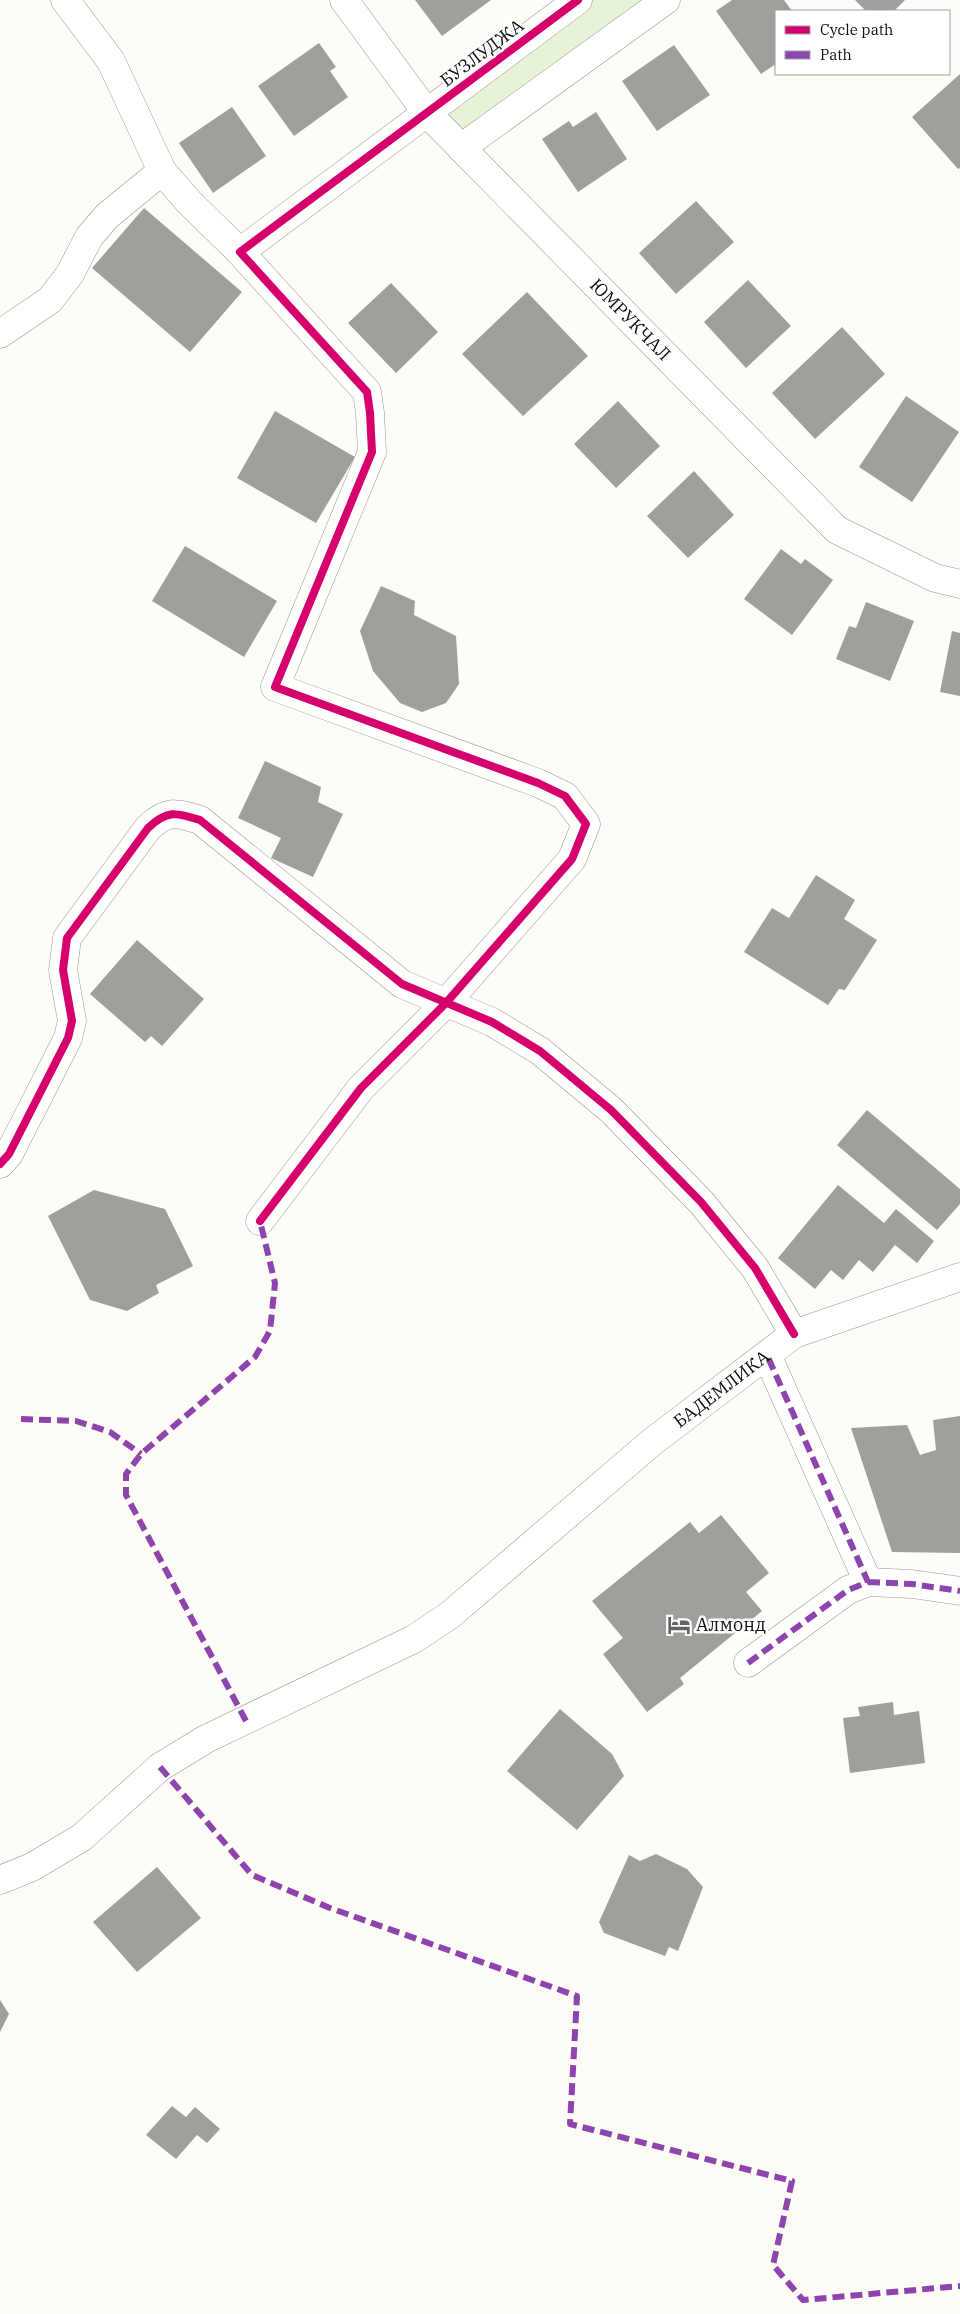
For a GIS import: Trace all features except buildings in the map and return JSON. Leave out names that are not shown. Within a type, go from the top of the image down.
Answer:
[{"type":"street","points":[[65,0],[111,61],[162,171],[189,202],[240,252],[367,392],[372,452],[275,687],[538,783],[565,796],[586,824],[572,859],[445,1004],[361,1088],[260,1221]]},
{"type":"street","name":"ЮМРУКЧАЛ","points":[[344,0],[427,113],[837,530],[934,578],[960,584]]},
{"type":"street","name":"БУЗЛУДЖА","points":[[240,252],[578,0]]},
{"type":"street","points":[[461,148],[666,0]]},
{"type":"street","points":[[0,334],[50,300],[70,274],[89,237],[107,216],[162,171]]},
{"type":"street","points":[[0,1164],[9,1154],[68,1038],[72,1021],[63,970],[67,938],[148,828],[159,818],[178,812],[200,820],[402,984],[445,1004],[492,1022],[540,1051],[611,1110],[701,1202],[749,1260],[794,1334]]},
{"type":"street","name":"БАДЕМЛИКА","points":[[0,1880],[32,1867],[81,1838],[160,1767],[206,1739],[414,1639],[450,1615],[652,1442],[794,1334],[960,1277]]},
{"type":"street","points":[[767,1355],[868,1582]]},
{"type":"street","points":[[748,1663],[848,1590],[868,1582],[912,1584],[960,1591]]},
{"type":"green space","points":[[578,0],[666,0],[461,148],[427,113]]},
{"type":"marked path","points":[[246,1721],[126,1495],[126,1474],[141,1454],[255,1357],[270,1331],[275,1283],[260,1221]]},
{"type":"marked path","points":[[748,1663],[848,1590],[868,1582],[767,1355]]},
{"type":"marked path","points":[[21,1419],[76,1421],[110,1432],[141,1454]]},
{"type":"marked path","points":[[868,1582],[912,1584],[960,1591]]},
{"type":"marked path","points":[[160,1767],[252,1875],[330,1908],[577,1996],[570,2124],[792,2181],[773,2265],[803,2300],[960,2286]]},
{"type":"cycle path","points":[[260,1221],[361,1088],[445,1004],[572,859],[586,824],[565,796],[538,783],[275,687],[372,452],[370,413],[367,392],[240,252],[578,0]]},
{"type":"cycle path","points":[[0,1164],[9,1154],[68,1038],[72,1021],[63,970],[67,938],[148,828],[166,815],[184,815],[200,820],[402,984],[492,1022],[540,1051],[611,1110],[701,1202],[755,1268],[794,1334]]},
{"type":"place","name":"Алмонд","points":[[679,1625]]}]
